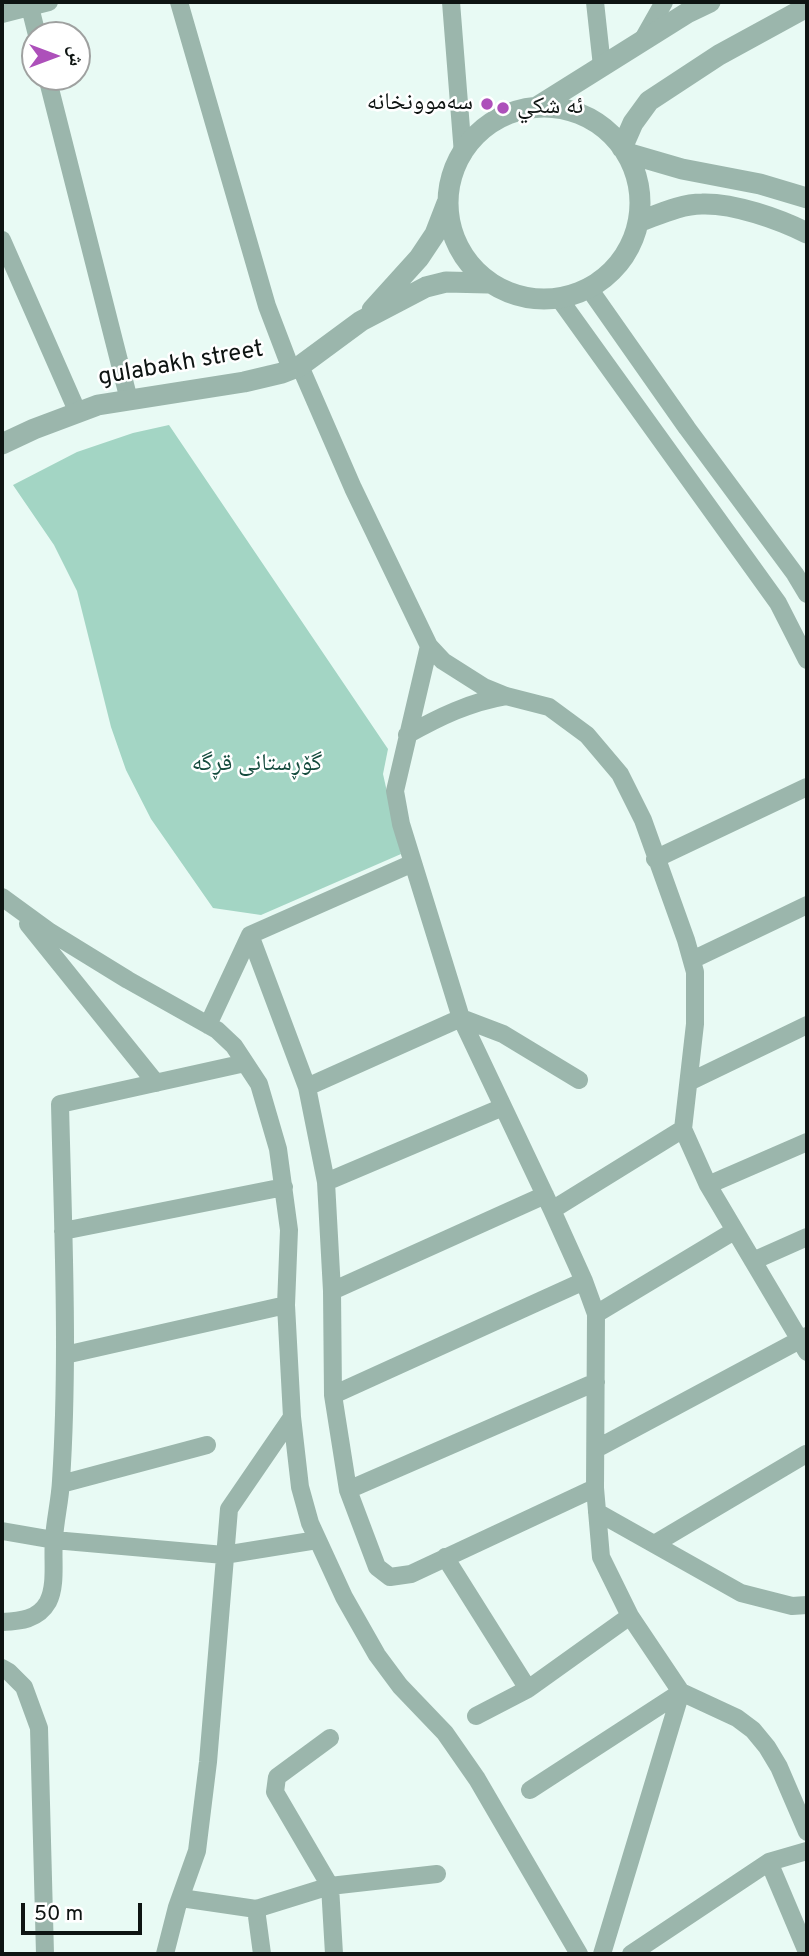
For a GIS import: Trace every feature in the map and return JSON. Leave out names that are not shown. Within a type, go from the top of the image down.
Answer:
[{"type":"street","points":[[2,14],[49,2]]},
{"type":"street","points":[[179,2],[267,306],[429,646],[453,668],[484,687],[506,696],[549,707],[587,735],[620,774],[643,820],[695,972],[695,1024],[684,1129],[708,1185],[734,1231],[805,1343],[596,1449]]},
{"type":"street","points":[[451,2],[463,154]]},
{"type":"street","points":[[595,2],[602,66]]},
{"type":"street","points":[[642,41],[664,2]]},
{"type":"street","points":[[537,107],[572,110],[603,127],[624,151],[639,187],[638,222],[625,255],[601,281],[569,297],[533,299],[488,283],[472,267],[453,236],[447,201],[455,167],[474,136],[503,116],[537,107],[710,2]]},
{"type":"street","points":[[30,7],[34,21]]},
{"type":"street","points":[[624,151],[633,123],[649,101],[719,55],[807,7]]},
{"type":"street","points":[[51,91],[129,400]]},
{"type":"street","points":[[624,151],[682,169],[760,184],[807,198]]},
{"type":"street","name":"gulabakh street","points":[[361,321],[419,258],[435,234],[447,201]]},
{"type":"street","points":[[638,222],[701,204],[787,223],[807,233]]},
{"type":"street","points":[[2,240],[78,413]]},
{"type":"street","name":"gulabakh street","points":[[2,444],[98,405],[244,382],[296,368],[361,321],[426,287],[446,282],[488,283]]},
{"type":"street","points":[[589,287],[807,594]]},
{"type":"street","points":[[558,298],[778,603],[807,660]]},
{"type":"street","points":[[429,646],[395,791],[401,824],[461,1018],[549,1203],[596,1314],[595,1488],[601,1557],[630,1616],[681,1692],[737,1717],[753,1730],[779,1767],[807,1832]]},
{"type":"street","points":[[407,735],[445,714],[479,701],[506,696]]},
{"type":"street","points":[[655,859],[807,787]]},
{"type":"street","points":[[208,1025],[250,935],[413,863]]},
{"type":"street","points":[[7,901],[50,932],[208,1025],[234,1046],[259,1084],[270,1115],[284,1187],[289,1230],[286,1304],[292,1417],[303,1501],[317,1540],[344,1597],[377,1655],[400,1686],[445,1733],[477,1779],[579,1954]]},
{"type":"street","points":[[7,901],[156,1083]]},
{"type":"street","points":[[692,960],[807,905]]},
{"type":"street","points":[[250,935],[307,1087],[326,1182],[332,1291],[333,1395],[348,1490],[377,1567],[390,1577],[411,1574],[595,1488]]},
{"type":"street","points":[[307,1087],[461,1018],[503,1034],[579,1080]]},
{"type":"street","points":[[689,1082],[807,1025]]},
{"type":"street","points":[[2,1622],[22,1620],[39,1614],[48,1602],[52,1590],[54,1539],[61,1484],[65,1355],[60,1104],[246,1063]]},
{"type":"street","points":[[326,1182],[503,1107]]},
{"type":"street","points":[[332,1291],[549,1203],[684,1129]]},
{"type":"street","points":[[708,1185],[807,1142]]},
{"type":"street","points":[[63,1231],[284,1187]]},
{"type":"street","points":[[596,1314],[734,1231]]},
{"type":"street","points":[[753,1261],[807,1237]]},
{"type":"street","points":[[333,1395],[584,1281]]},
{"type":"street","points":[[65,1355],[286,1304]]},
{"type":"street","points":[[348,1490],[596,1382]]},
{"type":"street","points":[[165,1954],[197,1851],[208,1762],[229,1509],[292,1417]]},
{"type":"street","points":[[61,1484],[206,1445]]},
{"type":"street","points":[[656,1544],[807,1455]]},
{"type":"street","points":[[597,1512],[741,1593],[792,1606],[807,1605]]},
{"type":"street","points":[[2,1531],[54,1539],[224,1555],[317,1540]]},
{"type":"street","points":[[445,1557],[528,1689]]},
{"type":"street","points":[[476,1716],[528,1689],[630,1616]]},
{"type":"street","points":[[2,1668],[24,1687],[39,1728],[45,1954]]},
{"type":"street","points":[[530,1790],[681,1692]]},
{"type":"street","points":[[602,1954],[681,1692]]},
{"type":"street","points":[[330,1738],[277,1777],[275,1792],[330,1886],[334,1954]]},
{"type":"street","points":[[631,1954],[769,1862],[807,1851]]},
{"type":"street","points":[[769,1862],[807,1952]]},
{"type":"street","points":[[181,1898],[256,1909],[330,1886],[437,1874]]},
{"type":"street","points":[[256,1909],[262,1954]]},
{"type":"green space","name":"گۆڕستانی قڕگە","points":[[169,425],[388,749],[383,774],[401,854],[261,915],[213,908],[151,819],[126,770],[111,727],[77,591],[54,545],[13,485],[77,452],[133,433]]},
{"type":"place","name":"سەموونخانە","points":[[487,104]]},
{"type":"place","name":"ئه شكي","points":[[503,108]]}]
